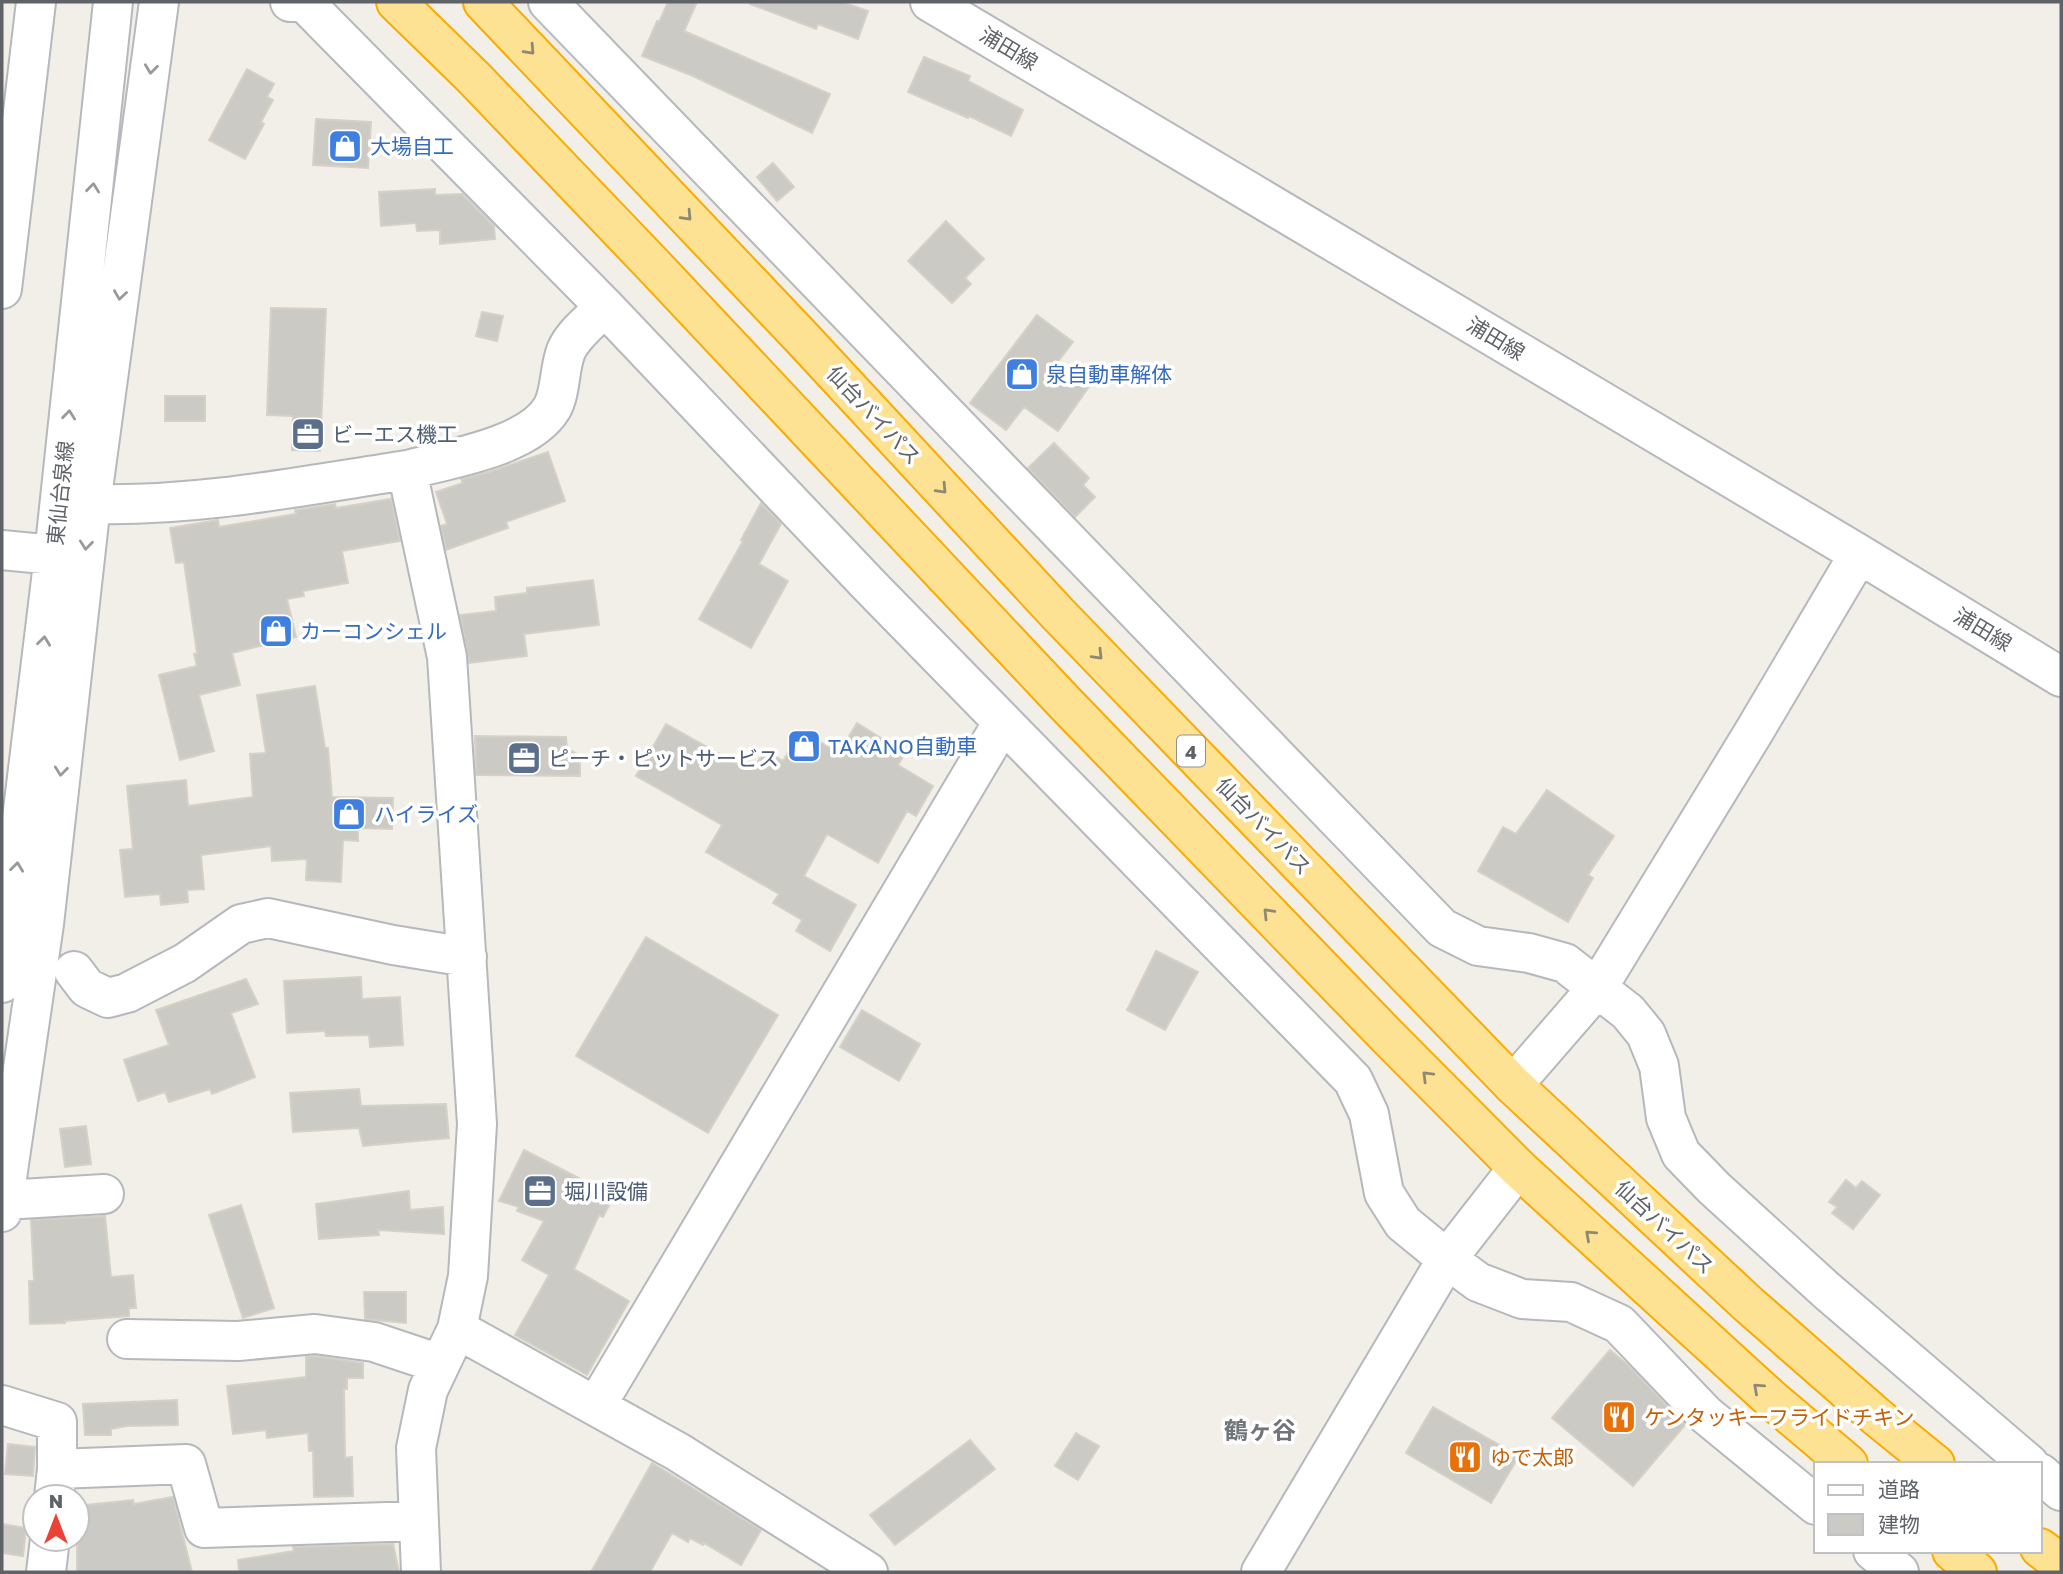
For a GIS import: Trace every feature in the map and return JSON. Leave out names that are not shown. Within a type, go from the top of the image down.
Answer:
[{"type":"highway","points":[[396,2],[474,78],[654,266],[1064,702],[1518,1168],[1770,1398],[1846,1462]]},
{"type":"highway","name":"仙台バイパス","points":[[482,2],[802,338],[1058,614],[1513,1085],[1748,1304],[1933,1462]]},
{"type":"highway","points":[[2042,1550],[2061,1564]]},
{"type":"highway","points":[[1954,1553],[1976,1572]]},
{"type":"street","points":[[2,289],[36,2]]},
{"type":"street","name":"東仙台泉線","points":[[2,983],[54,555],[113,2]]},
{"type":"street","points":[[104,1194],[3,1206],[44,924],[90,504],[159,2]]},
{"type":"street","points":[[290,2],[304,2],[604,307],[1003,722],[1353,1080],[1369,1114],[1384,1193],[1403,1223],[1478,1282],[1522,1298],[1571,1302],[1619,1324],[1705,1414],[1814,1503]]},
{"type":"street","points":[[548,2],[1441,928],[1478,946],[1529,953],[1565,963],[1628,1012],[1646,1034],[1659,1066],[1666,1118],[1681,1154],[1714,1188],[1826,1290],[2027,1462]]},
{"type":"street","name":"浦田線","points":[[930,2],[2061,677]]},
{"type":"street","points":[[90,504],[147,505],[206,500],[407,470],[493,447],[533,429],[552,408],[567,350],[604,307]]},
{"type":"street","points":[[407,470],[447,657],[477,1124],[468,1276],[457,1329],[428,1390],[416,1448],[421,1572]]},
{"type":"street","points":[[2,550],[54,555]]},
{"type":"street","points":[[1513,1085],[1598,987],[1859,554]]},
{"type":"street","points":[[596,1406],[1003,722]]},
{"type":"street","points":[[74,971],[87,988],[108,998],[127,993],[184,963],[241,924],[268,918],[393,945],[467,957]]},
{"type":"street","points":[[1261,1572],[1447,1259],[1518,1168]]},
{"type":"street","points":[[457,1329],[678,1452],[868,1572]]},
{"type":"street","points":[[127,1339],[238,1341],[315,1334],[374,1342],[440,1364]]},
{"type":"street","points":[[2,1405],[57,1422],[56,1483],[186,1464],[204,1528],[419,1521]]},
{"type":"street","points":[[2042,1475],[2061,1491]]},
{"type":"street","points":[[46,1572],[48,1553]]},
{"type":"street","points":[[1875,1553],[1899,1572]]},
{"type":"building","points":[[668,2],[697,2],[684,31],[830,94],[812,133],[693,76],[642,56]]},
{"type":"building","points":[[842,2],[868,11],[858,39],[818,24],[816,29],[750,4]]},
{"type":"building","points":[[924,57],[970,76],[968,81],[1023,110],[1011,136],[908,92]]},
{"type":"building","points":[[247,69],[274,84],[267,97],[273,100],[261,122],[264,124],[245,159],[209,140]]},
{"type":"building","points":[[316,119],[371,122],[368,168],[313,165]]},
{"type":"building","points":[[773,163],[794,187],[777,201],[757,177]]},
{"type":"building","points":[[435,189],[435,195],[462,194],[494,226],[495,239],[440,244],[440,230],[417,231],[416,223],[381,226],[379,192]]},
{"type":"building","points":[[946,221],[984,259],[965,278],[971,284],[952,303],[908,261]]},
{"type":"building","points":[[271,308],[326,309],[320,451],[292,450],[293,416],[267,415]]},
{"type":"building","points":[[482,312],[503,316],[497,341],[476,336]]},
{"type":"building","points":[[1037,315],[1073,342],[1057,363],[1090,385],[1058,431],[1024,407],[1006,430],[970,403]]},
{"type":"building","points":[[165,396],[205,396],[205,421],[165,421]]},
{"type":"building","points":[[1054,443],[1089,478],[1083,485],[1095,497],[1075,517],[1028,468]]},
{"type":"building","points":[[548,452],[565,501],[506,522],[508,528],[446,550],[441,526],[447,524],[436,492],[463,483],[461,479]]},
{"type":"building","points":[[391,499],[400,541],[342,551],[348,583],[303,591],[304,596],[287,599],[296,637],[232,653],[240,685],[199,695],[214,751],[180,760],[159,675],[197,666],[194,654],[197,653],[184,562],[176,563],[170,528],[218,520],[219,527],[296,514],[295,510],[335,504],[336,508]]},
{"type":"building","points":[[761,503],[781,524],[759,564],[788,581],[751,648],[699,619]]},
{"type":"building","points":[[593,580],[599,625],[524,634],[527,656],[469,663],[460,615],[496,611],[495,597],[527,593],[527,588]]},
{"type":"building","points":[[315,686],[325,748],[328,748],[332,797],[393,798],[392,829],[358,828],[358,841],[343,840],[341,882],[306,880],[307,859],[272,861],[271,846],[201,855],[204,889],[187,890],[188,902],[161,905],[160,894],[125,897],[120,850],[133,849],[127,786],[186,780],[188,806],[253,797],[250,754],[266,753],[257,695]]},
{"type":"building","points":[[857,723],[905,753],[898,765],[933,786],[916,816],[907,811],[878,863],[827,834],[804,876],[856,905],[830,951],[796,931],[802,920],[773,903],[779,894],[706,852],[722,825],[636,776],[666,724],[743,767],[747,760],[756,765],[765,750],[783,761],[801,731],[839,753]]},
{"type":"building","points":[[475,736],[566,737],[567,748],[580,756],[580,776],[476,775]]},
{"type":"building","points":[[1547,790],[1614,836],[1588,875],[1593,878],[1568,922],[1478,871],[1503,827],[1516,834]]},
{"type":"building","points":[[646,937],[778,1015],[708,1133],[576,1056]]},
{"type":"building","points":[[1156,951],[1198,972],[1165,1030],[1127,1010]]},
{"type":"building","points":[[361,977],[362,999],[400,997],[403,1045],[370,1047],[369,1035],[326,1036],[325,1031],[287,1033],[284,981]]},
{"type":"building","points":[[246,979],[258,1004],[231,1013],[255,1077],[212,1094],[210,1089],[169,1102],[165,1092],[138,1101],[124,1060],[169,1045],[156,1010]]},
{"type":"building","points":[[862,1010],[920,1044],[899,1081],[840,1047]]},
{"type":"building","points":[[359,1089],[361,1106],[446,1104],[449,1138],[363,1146],[359,1128],[293,1132],[290,1093]]},
{"type":"building","points":[[86,1126],[91,1164],[65,1167],[60,1129]]},
{"type":"building","points":[[524,1150],[614,1196],[603,1217],[599,1215],[574,1269],[629,1301],[587,1375],[515,1335],[549,1275],[522,1260],[544,1221],[517,1211],[519,1207],[499,1201]]},
{"type":"building","points":[[1846,1180],[1856,1188],[1862,1181],[1880,1195],[1853,1229],[1832,1213],[1837,1207],[1829,1202]]},
{"type":"building","points":[[409,1191],[410,1210],[443,1207],[444,1234],[378,1230],[379,1235],[319,1239],[316,1204]]},
{"type":"building","points":[[241,1205],[274,1308],[243,1318],[209,1215]]},
{"type":"building","points":[[105,1216],[111,1277],[133,1275],[136,1308],[129,1308],[129,1316],[30,1324],[29,1281],[34,1281],[31,1220]]},
{"type":"building","points":[[364,1292],[406,1292],[406,1323],[365,1319]]},
{"type":"building","points":[[1610,1350],[1629,1366],[1685,1425],[1633,1486],[1552,1418]]},
{"type":"building","points":[[306,1357],[363,1363],[363,1378],[347,1378],[347,1389],[344,1389],[345,1458],[352,1457],[353,1496],[314,1497],[313,1451],[309,1451],[308,1433],[267,1438],[266,1430],[233,1434],[227,1386],[306,1377]]},
{"type":"building","points":[[177,1400],[178,1425],[126,1426],[111,1429],[111,1435],[85,1435],[83,1404]]},
{"type":"building","points":[[1433,1407],[1519,1456],[1491,1503],[1406,1453]]},
{"type":"building","points":[[1076,1433],[1099,1446],[1078,1480],[1055,1466]]},
{"type":"building","points":[[970,1440],[995,1469],[895,1545],[870,1515]]},
{"type":"building","points":[[8,1444],[35,1447],[33,1476],[5,1474]]},
{"type":"building","points":[[652,1463],[761,1530],[741,1565],[704,1543],[703,1545],[690,1538],[688,1542],[672,1533],[650,1572],[591,1572]]},
{"type":"building","points":[[173,1497],[192,1572],[77,1572],[77,1553],[91,1553],[91,1504],[133,1500],[134,1504]]},
{"type":"building","points":[[2,1524],[21,1527],[23,1556],[2,1553]]},
{"type":"building","points":[[393,1544],[399,1572],[239,1572],[238,1560],[294,1551],[293,1547]]},
{"type":"place","name":"大場自工","points":[[345,146]]},
{"type":"place","name":"泉自動車解体","points":[[1022,374]]},
{"type":"place","name":"ビーエス機工","points":[[308,434]]},
{"type":"place","name":"カーコンシェル","points":[[276,631]]},
{"type":"place","name":"TAKANO自動車","points":[[804,746]]},
{"type":"place","name":"ピーチ・ピットサービス","points":[[524,758]]},
{"type":"place","name":"ハイライズ","points":[[349,814]]},
{"type":"place","name":"堀川設備","points":[[540,1191]]},
{"type":"place","name":"ケンタッキーフライドチキン","points":[[1619,1417]]},
{"type":"place","name":"ゆで太郎","points":[[1465,1457]]},
{"type":"district","name":"鶴ヶ谷","points":[[1260,1429]]}]
